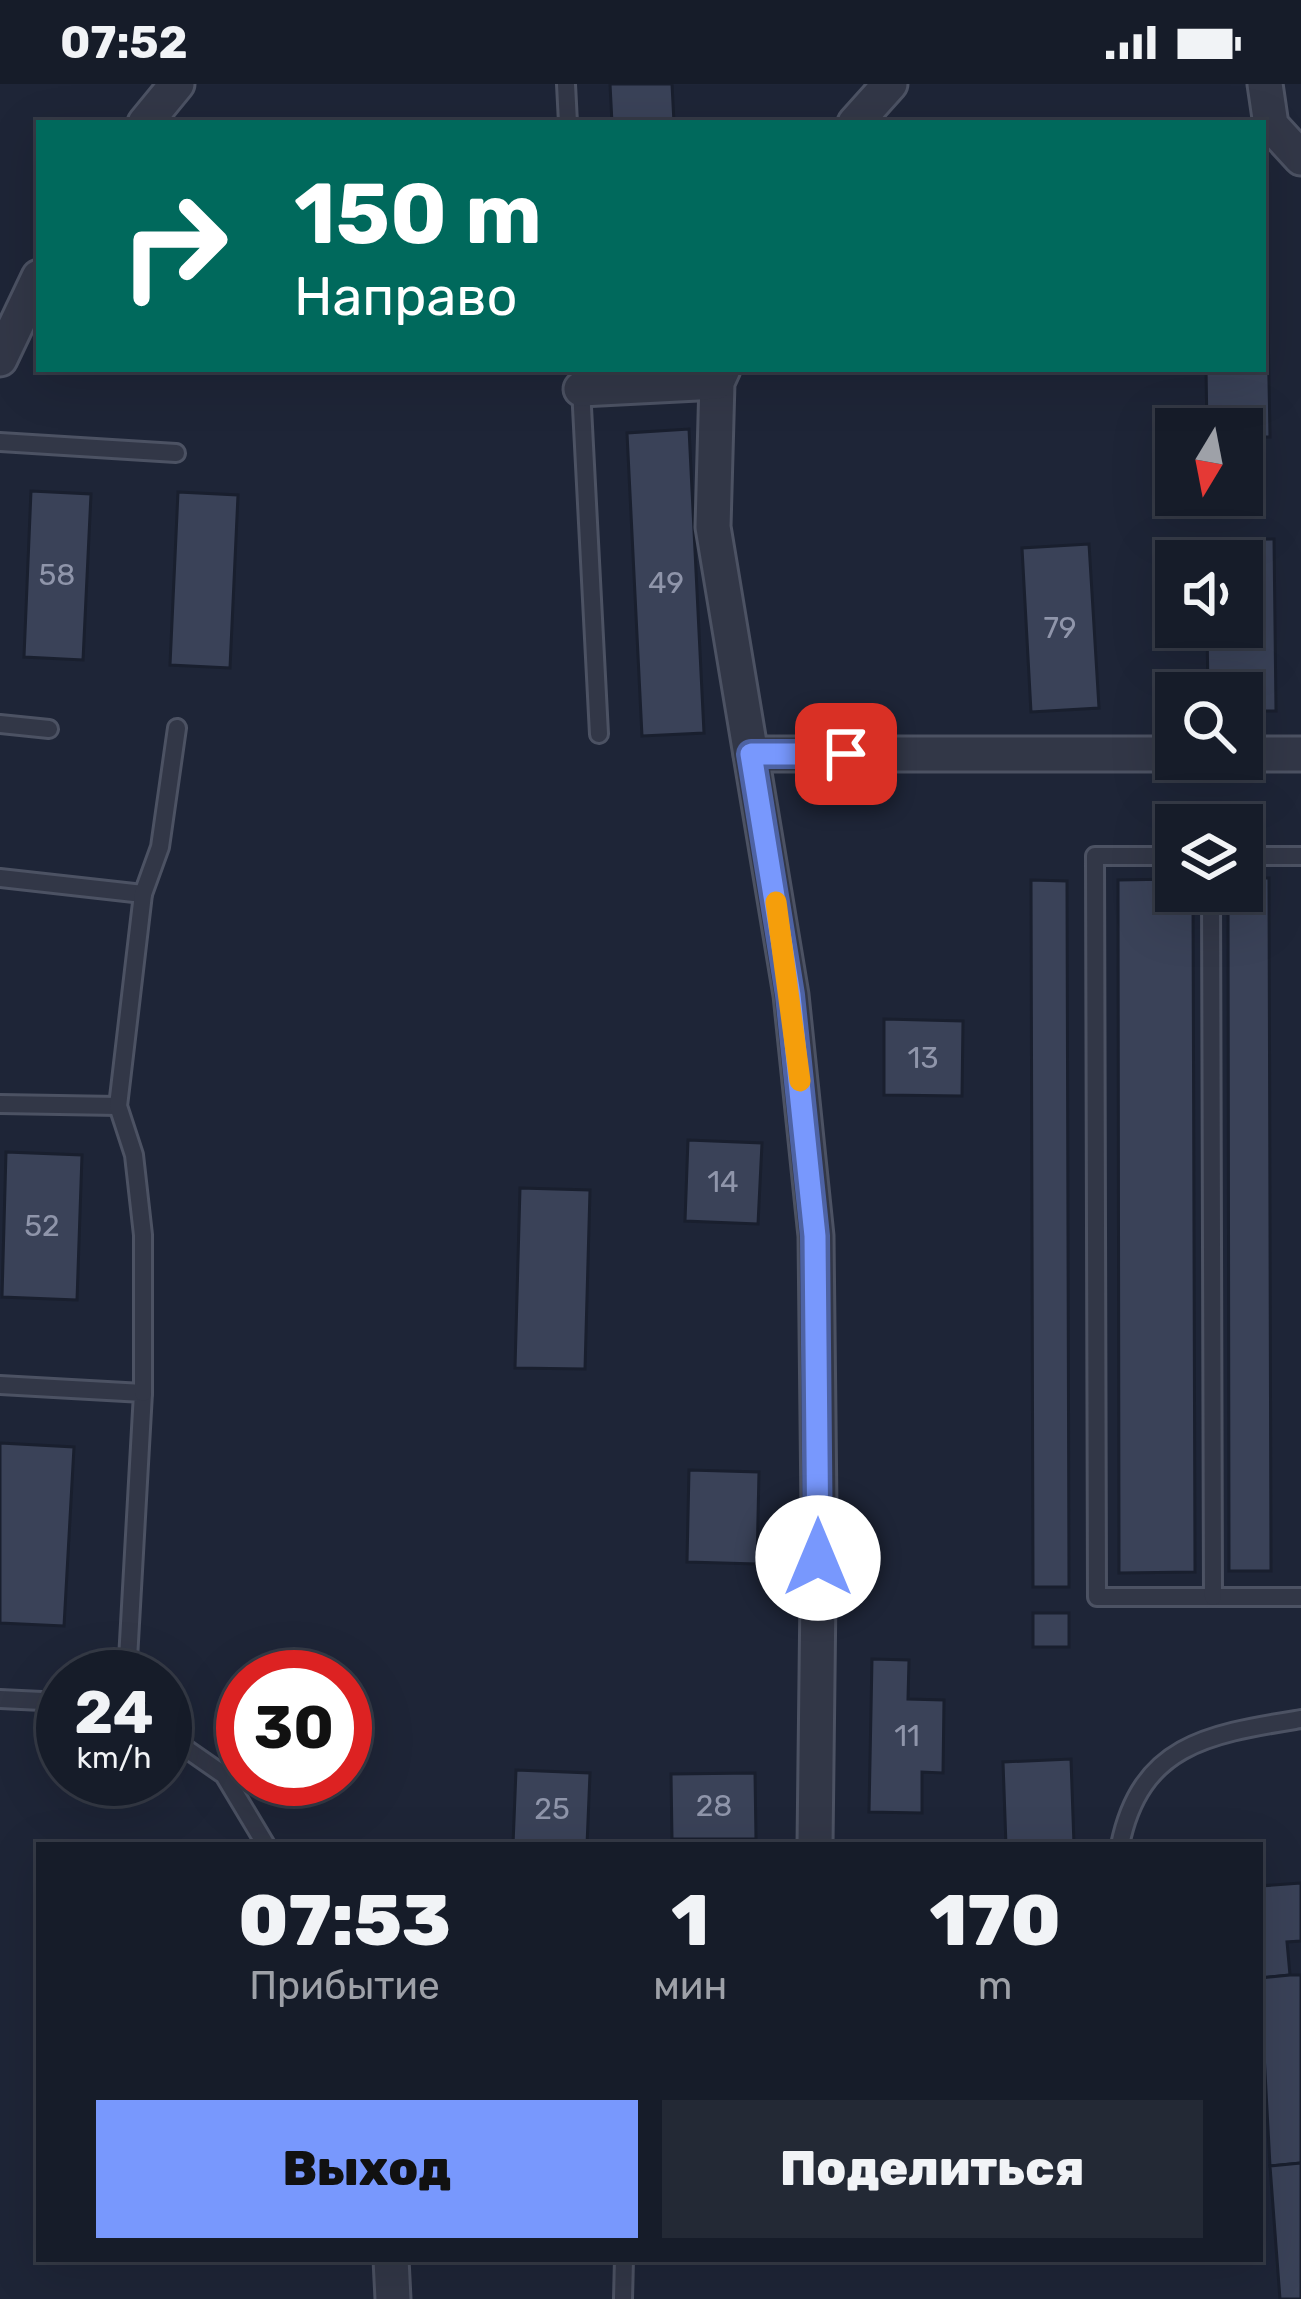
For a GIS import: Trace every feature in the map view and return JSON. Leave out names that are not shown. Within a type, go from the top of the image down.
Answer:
[{"type":"street","points":[[147,120],[177,84]]},
{"type":"street","points":[[858,120],[890,84]]},
{"type":"street","points":[[1265,84],[1271,125],[1301,158]]},
{"type":"street","points":[[0,359],[36,283]]},
{"type":"street","points":[[581,379],[720,376],[713,527],[790,995],[815,1236],[819,1510],[815,1842]]},
{"type":"street","points":[[751,754],[1155,754]]},
{"type":"street","points":[[1263,754],[1301,754]]},
{"type":"street","points":[[392,2262],[393,2299]]},
{"type":"lane","points":[[566,84],[568,120]]},
{"type":"lane","points":[[581,379],[599,734]]},
{"type":"lane","points":[[0,442],[176,453]]},
{"type":"lane","points":[[0,724],[49,729]]},
{"type":"lane","points":[[129,1650],[143,1393],[143,1235],[134,1155],[118,1106],[142,894],[160,847],[177,728]]},
{"type":"lane","points":[[1155,856],[1095,856],[1096,1597],[1301,1597]]},
{"type":"lane","points":[[1263,856],[1301,856]]},
{"type":"lane","points":[[0,878],[142,894]]},
{"type":"lane","points":[[1211,912],[1213,1597]]},
{"type":"lane","points":[[0,1104],[118,1106]]},
{"type":"lane","points":[[0,1385],[143,1393]]},
{"type":"lane","points":[[0,1699],[36,1701]]},
{"type":"lane","points":[[1121,1842],[1127,1811],[1142,1780],[1160,1764],[1234,1730],[1301,1719]]},
{"type":"lane","points":[[192,1752],[224,1775],[264,1842]]},
{"type":"lane","points":[[623,2299],[624,2262]]},
{"type":"building","points":[[610,84],[672,84],[674,120],[612,120]]},
{"type":"building","points":[[1266,270],[1267,270],[1270,437],[1263,437],[1263,408],[1207,408],[1206,372],[1266,372]]},
{"type":"building","points":[[689,429],[704,733],[642,736],[627,433]]},
{"type":"building","points":[[31,491],[91,494],[83,660],[24,657]]},
{"type":"building","points":[[178,492],[238,495],[230,668],[170,665]]},
{"type":"building","points":[[1274,539],[1276,711],[1263,711],[1263,672],[1208,672],[1207,648],[1263,648],[1263,540],[1206,540]]},
{"type":"building","points":[[1089,544],[1099,708],[1031,712],[1022,548]]},
{"type":"building","points":[[1263,878],[1269,878],[1271,1571],[1229,1571],[1228,912],[1263,912]]},
{"type":"building","points":[[1155,879],[1155,912],[1193,912],[1195,1572],[1119,1573],[1118,880]]},
{"type":"building","points":[[1031,880],[1067,881],[1069,1587],[1033,1587]]},
{"type":"building","points":[[884,1019],[963,1021],[962,1096],[884,1095]]},
{"type":"building","points":[[688,1140],[762,1143],[758,1224],[685,1221]]},
{"type":"building","points":[[6,1152],[82,1155],[77,1300],[2,1297]]},
{"type":"building","points":[[520,1188],[590,1190],[585,1369],[515,1368]]},
{"type":"building","points":[[0,1443],[74,1447],[64,1626],[0,1623]]},
{"type":"building","points":[[689,1470],[759,1472],[757,1564],[687,1562]]},
{"type":"building","points":[[1033,1613],[1069,1613],[1069,1647],[1033,1647]]},
{"type":"building","points":[[872,1659],[909,1660],[908,1699],[944,1700],[943,1773],[922,1772],[922,1813],[869,1812]]},
{"type":"building","points":[[1071,1759],[1074,1842],[1006,1842],[1003,1762]]},
{"type":"building","points":[[516,1770],[590,1773],[587,1842],[513,1842]]},
{"type":"building","points":[[755,1773],[756,1839],[672,1839],[671,1774]]},
{"type":"building","points":[[1301,1883],[1301,1941],[1287,1942],[1290,1975],[1263,1978],[1263,1886]]},
{"type":"building","points":[[1301,1975],[1301,2163],[1270,2166],[1263,1978]]},
{"type":"building","points":[[1301,2163],[1301,2299],[1280,2299],[1270,2166]]},
{"type":"slow traffic","points":[[776,902],[800,1081]]},
{"type":"route","points":[[818,1558],[815,1236],[790,995],[751,754],[846,754]]}]
